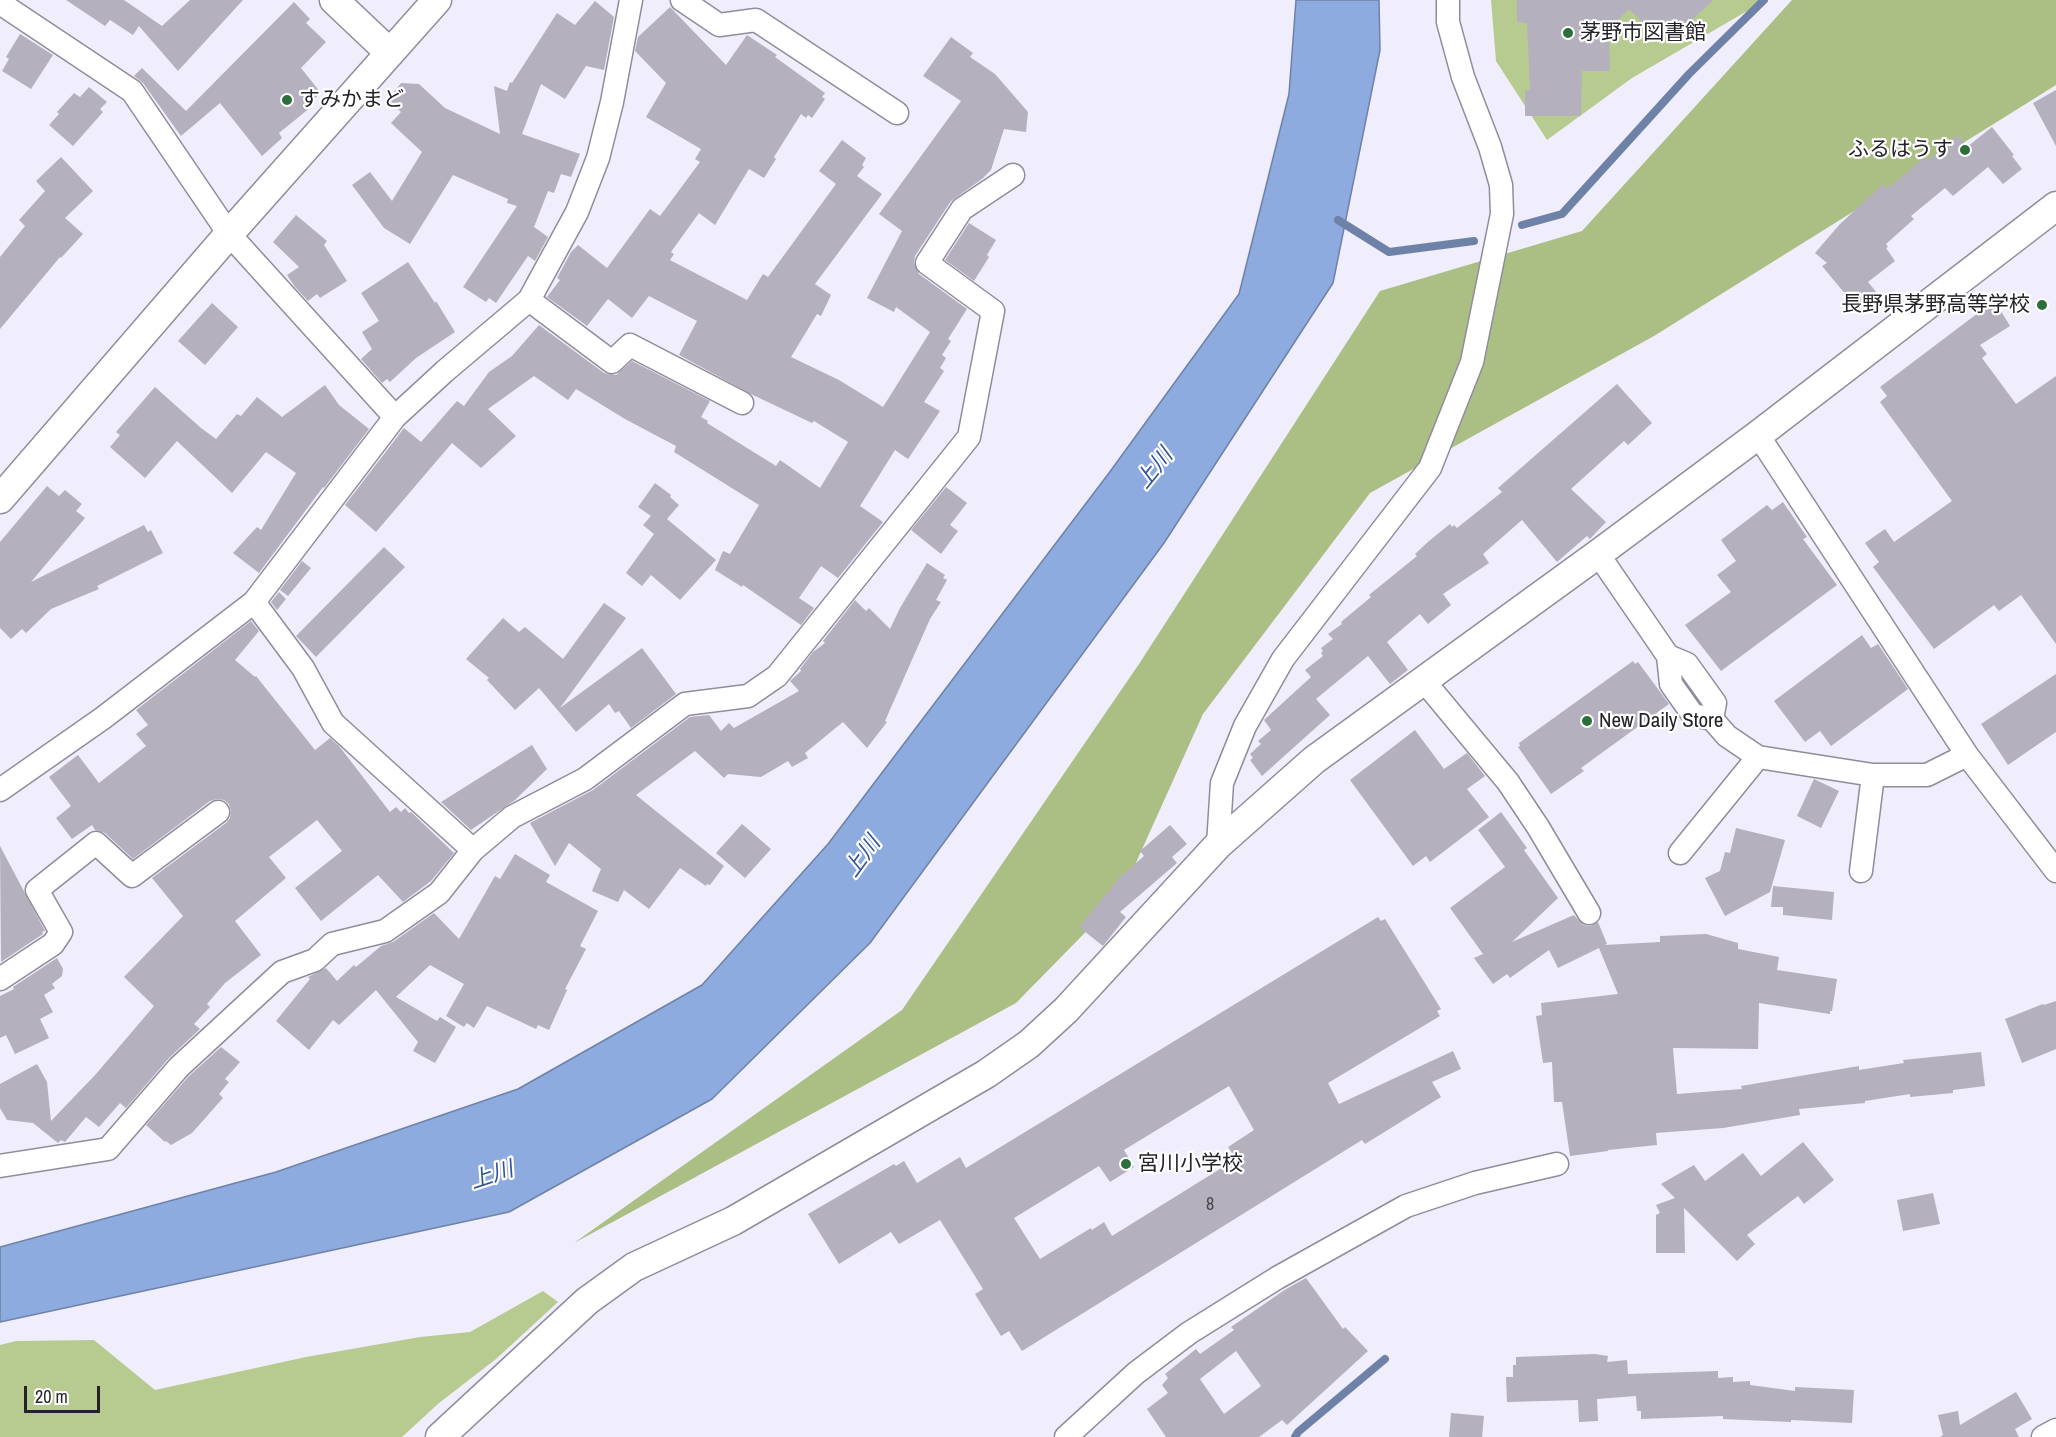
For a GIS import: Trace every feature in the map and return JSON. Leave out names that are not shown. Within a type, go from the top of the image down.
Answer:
[{"type":"street","points":[[334,0],[390,53]]},
{"type":"street","points":[[0,499],[229,234],[437,0]]},
{"type":"street","points":[[0,790],[103,718],[254,602],[394,417],[529,300],[577,212],[598,158],[612,102],[632,0]]},
{"type":"street","points":[[682,0],[719,25],[756,20],[897,113]]},
{"type":"street","points":[[1218,845],[1222,783],[1245,726],[1283,659],[1430,468],[1472,362],[1502,214],[1501,184],[1490,147],[1463,77],[1448,22],[1448,0]]},
{"type":"street","points":[[0,3],[132,91],[229,234],[394,417]]},
{"type":"street","points":[[0,1166],[108,1149],[178,1067],[282,972],[315,960],[332,944],[385,931],[439,892],[473,850],[512,817],[585,779],[685,704],[748,696],[777,676],[969,437],[993,311],[927,263],[962,208],[1013,175]]},
{"type":"street","points":[[441,1437],[587,1301],[634,1267],[733,1221],[986,1074],[1029,1044],[1066,1010],[1218,845],[1314,760],[1758,435],[2056,206]]},
{"type":"street","points":[[529,300],[612,362],[630,345],[742,403]]},
{"type":"street","points":[[1758,435],[1967,755],[2056,871]]},
{"type":"street","points":[[1598,554],[1668,656],[1671,684],[1693,715],[1712,719],[1727,736],[1758,758],[1873,775],[1927,776],[1967,755]]},
{"type":"street","points":[[254,602],[303,668],[333,723],[473,850]]},
{"type":"street","points":[[1424,681],[1508,782],[1538,826],[1589,913]]},
{"type":"street","points":[[1680,853],[1758,758]]},
{"type":"street","points":[[1861,871],[1873,775]]},
{"type":"street","points":[[0,979],[53,944],[61,932],[37,890],[96,843],[132,876],[218,812]]},
{"type":"street","points":[[1066,1437],[1136,1373],[1189,1333],[1277,1278],[1406,1206],[1475,1183],[1557,1164]]},
{"type":"street","points":[[2043,1437],[2056,1430]]},
{"type":"green space","points":[[1491,0],[1766,0],[1632,78],[1547,140],[1496,61]]},
{"type":"green space","points":[[1792,0],[2056,0],[2056,85],[1654,336],[1370,493],[1203,714],[1121,896],[1016,1003],[574,1243],[902,1010],[1139,664],[1380,291],[1582,231]]},
{"type":"green space","points":[[543,1291],[558,1302],[496,1359],[439,1403],[402,1437],[0,1437],[0,1345],[16,1341],[94,1340],[155,1390],[306,1357],[420,1337],[470,1332]]},
{"type":"water","name":"上川","points":[[1296,0],[1379,0],[1380,50],[1333,283],[1164,543],[870,943],[712,1099],[509,1212],[0,1322],[0,1247],[276,1172],[518,1089],[702,985],[828,844],[1109,473],[1239,294],[1289,94]]},
{"type":"building","points":[[66,0],[124,0],[162,26],[190,0],[243,0],[178,71],[139,26],[133,35],[110,20],[105,26]]},
{"type":"building","name":"茅野市図書館","points":[[1517,0],[1713,0],[1675,36],[1660,21],[1650,30],[1629,9],[1609,29],[1610,71],[1582,71],[1581,116],[1525,116],[1525,90],[1530,90],[1527,23],[1517,22]]},
{"type":"building","points":[[595,1],[614,17],[604,70],[586,66],[565,99],[541,84],[522,134],[580,154],[571,177],[561,174],[554,193],[548,191],[534,227],[548,237],[535,261],[528,256],[496,303],[489,298],[486,302],[463,287],[517,206],[507,203],[508,199],[453,175],[410,244],[384,228],[352,185],[370,172],[392,201],[422,152],[391,123],[401,112],[388,100],[401,83],[419,84],[445,108],[500,134],[494,86],[507,91],[510,82],[512,83],[557,13],[575,25]]},
{"type":"building","points":[[294,2],[310,19],[306,23],[326,42],[301,68],[321,93],[308,104],[311,107],[279,133],[282,138],[262,156],[220,103],[181,136],[143,83],[134,76],[142,68],[186,111]]},
{"type":"building","points":[[670,7],[726,65],[747,35],[777,55],[775,57],[825,93],[822,97],[825,99],[812,118],[808,115],[806,118],[801,114],[774,157],[776,159],[764,178],[749,169],[715,225],[699,213],[671,252],[674,254],[670,260],[747,300],[763,274],[768,277],[836,184],[819,171],[842,140],[866,158],[862,165],[864,167],[857,176],[882,194],[815,284],[831,295],[821,316],[817,314],[791,357],[839,380],[883,407],[930,332],[896,307],[894,312],[867,298],[902,231],[879,214],[961,101],[923,76],[951,37],[973,53],[970,57],[995,74],[1028,112],[1026,132],[1004,129],[991,170],[951,201],[915,256],[914,263],[919,274],[967,309],[948,339],[951,341],[942,355],[946,358],[940,368],[944,371],[924,402],[940,411],[908,459],[895,450],[860,506],[883,522],[838,578],[821,566],[799,598],[814,608],[801,625],[743,585],[742,587],[715,570],[723,551],[730,554],[759,505],[674,452],[676,446],[576,389],[568,400],[534,376],[488,409],[516,436],[481,468],[452,443],[376,532],[345,505],[404,428],[421,442],[457,401],[464,406],[489,372],[512,356],[539,325],[604,373],[616,375],[632,361],[710,401],[701,417],[708,421],[707,423],[776,466],[780,460],[820,488],[848,442],[814,421],[812,423],[753,395],[679,355],[697,321],[649,296],[632,318],[608,299],[587,326],[547,297],[560,280],[557,278],[571,252],[578,245],[607,268],[650,209],[660,216],[700,162],[695,159],[701,149],[646,117],[666,83],[635,51],[638,37]]},
{"type":"building","points":[[20,34],[53,55],[31,89],[2,71],[9,59],[6,57]]},
{"type":"building","points":[[89,87],[107,102],[100,109],[103,112],[73,146],[49,125],[74,93],[80,97]]},
{"type":"building","points":[[2056,90],[2056,146],[2033,103]]},
{"type":"building","points":[[1992,127],[2022,169],[2003,184],[1988,167],[1953,196],[1945,188],[1911,216],[1914,219],[1886,244],[1888,247],[1886,248],[1895,261],[1868,282],[1881,298],[1862,314],[1822,266],[1827,263],[1815,253],[1839,225],[1883,184],[1887,189],[1925,157],[1928,160],[1958,135],[1967,147]]},
{"type":"building","points":[[61,157],[93,191],[65,218],[83,234],[60,257],[0,329],[0,257],[25,226],[19,220],[45,191],[36,181]]},
{"type":"building","points":[[296,215],[327,241],[324,245],[347,281],[320,298],[317,294],[308,301],[287,275],[299,267],[273,242]]},
{"type":"building","points":[[969,223],[996,240],[987,255],[989,257],[974,281],[945,260]]},
{"type":"building","points":[[408,262],[455,332],[416,358],[390,382],[387,379],[382,383],[361,359],[372,349],[362,332],[379,321],[361,293]]},
{"type":"building","points":[[212,303],[238,327],[205,365],[178,341]]},
{"type":"building","points":[[1996,303],[2010,326],[1980,345],[1987,354],[1982,358],[2016,404],[2056,376],[2056,644],[2021,595],[1999,611],[1994,605],[1934,649],[1873,567],[1879,562],[1865,543],[1885,529],[1894,542],[1952,501],[1880,402],[1887,396],[1880,387],[1986,307]]},
{"type":"building","points":[[1617,384],[1652,423],[1628,445],[1624,441],[1571,489],[1606,522],[1590,539],[1587,536],[1557,562],[1522,520],[1483,554],[1489,563],[1443,594],[1451,605],[1428,624],[1420,614],[1387,642],[1408,670],[1390,684],[1368,656],[1316,699],[1330,715],[1262,776],[1250,760],[1253,758],[1250,754],[1261,744],[1258,741],[1271,730],[1264,720],[1311,677],[1305,670],[1323,656],[1321,648],[1333,639],[1328,634],[1371,597],[1369,595],[1417,556],[1415,554],[1429,541],[1450,524],[1457,528],[1502,492],[1498,488]]},
{"type":"building","points":[[325,385],[339,405],[369,429],[259,573],[233,553],[257,527],[261,530],[296,473],[266,452],[232,493],[177,441],[145,478],[110,447],[120,435],[116,432],[155,387],[216,439],[237,414],[241,416],[257,397],[282,417]]},
{"type":"building","points":[[655,483],[671,495],[670,497],[679,505],[667,519],[716,560],[680,600],[651,575],[642,586],[626,573],[654,534],[643,525],[651,516],[638,507]]},
{"type":"building","points":[[47,486],[59,496],[65,490],[82,504],[76,511],[85,518],[31,582],[144,525],[148,532],[151,530],[163,553],[97,586],[99,589],[51,609],[26,633],[22,629],[11,639],[0,628],[0,542]]},
{"type":"building","points":[[946,487],[967,503],[950,525],[958,531],[941,554],[911,530]]},
{"type":"building","points":[[1783,502],[1807,537],[1803,539],[1837,585],[1721,671],[1685,625],[1731,592],[1717,575],[1736,561],[1721,540],[1767,505],[1772,510]]},
{"type":"building","points":[[384,547],[405,567],[316,657],[296,636]]},
{"type":"building","points":[[302,561],[311,568],[288,596],[280,590]]},
{"type":"building","points":[[927,563],[945,575],[943,578],[947,580],[936,600],[941,602],[930,619],[885,721],[887,722],[867,748],[843,722],[805,753],[808,758],[792,767],[788,761],[761,777],[728,774],[724,778],[695,751],[636,795],[724,866],[710,885],[706,886],[680,868],[649,909],[624,890],[618,902],[592,891],[601,869],[569,843],[555,866],[530,823],[593,790],[690,717],[709,715],[721,731],[729,723],[734,728],[799,691],[790,681],[801,671],[800,669],[813,652],[825,643],[823,641],[855,600],[866,611],[869,608],[890,629]]},
{"type":"building","points":[[279,592],[286,599],[277,610],[271,602]]},
{"type":"building","points":[[604,603],[626,618],[560,708],[642,648],[676,694],[631,728],[619,711],[615,713],[609,704],[576,732],[539,688],[515,710],[487,680],[489,678],[466,659],[503,618],[519,632],[525,627],[563,659]]},
{"type":"building","points":[[251,621],[259,631],[235,660],[256,676],[315,750],[330,738],[339,746],[390,812],[396,807],[401,812],[405,808],[454,853],[431,881],[403,902],[378,875],[321,921],[295,888],[342,851],[317,820],[269,857],[286,878],[235,921],[261,955],[225,983],[207,1004],[210,1007],[194,1024],[200,1029],[169,1058],[126,1108],[120,1103],[99,1127],[86,1117],[65,1142],[61,1140],[58,1143],[33,1123],[7,1120],[0,1108],[0,1084],[37,1064],[47,1082],[51,1121],[96,1074],[154,1006],[124,977],[183,916],[152,878],[226,823],[231,811],[229,804],[224,800],[210,801],[133,859],[105,833],[95,830],[92,825],[72,839],[56,818],[71,806],[49,777],[78,755],[99,783],[146,746],[136,734],[148,725],[136,710]]},
{"type":"building","points":[[1862,635],[1871,648],[1878,644],[1908,689],[1831,746],[1820,731],[1805,742],[1774,701]]},
{"type":"building","points":[[1633,661],[1635,664],[1638,662],[1669,704],[1581,768],[1584,771],[1551,794],[1518,747],[1519,743]]},
{"type":"building","points":[[2056,674],[2056,732],[2008,765],[1981,724]]},
{"type":"building","points":[[1415,730],[1444,769],[1467,753],[1485,776],[1467,789],[1489,817],[1430,862],[1426,856],[1413,866],[1350,780]]},
{"type":"building","points":[[532,745],[547,769],[515,800],[471,830],[441,802]]},
{"type":"building","points":[[1814,779],[1839,791],[1821,828],[1797,816]]},
{"type":"building","points":[[1501,812],[1527,848],[1524,850],[1558,898],[1512,942],[1574,915],[1583,925],[1590,926],[1598,922],[1607,944],[1604,945],[1660,942],[1660,936],[1706,934],[1738,943],[1738,949],[1779,957],[1777,970],[1837,979],[1830,1014],[1759,1003],[1758,1049],[1673,1048],[1677,1094],[1742,1089],[1741,1086],[1859,1066],[1859,1070],[1904,1063],[1903,1060],[1981,1052],[1985,1086],[1953,1090],[1953,1093],[1910,1097],[1910,1094],[1865,1101],[1865,1103],[1799,1109],[1800,1115],[1723,1128],[1656,1133],[1657,1145],[1570,1156],[1562,1102],[1554,1102],[1552,1062],[1543,1063],[1536,1016],[1542,1015],[1541,1003],[1618,994],[1599,948],[1558,968],[1549,950],[1510,978],[1507,974],[1493,984],[1474,958],[1483,954],[1450,908],[1505,867],[1478,830]]},
{"type":"building","points":[[742,824],[771,849],[745,878],[716,853]]},
{"type":"building","points":[[1170,825],[1187,844],[1172,857],[1177,863],[1120,912],[1126,917],[1103,946],[1079,927],[1121,876],[1144,856],[1140,851]]},
{"type":"building","points":[[1736,828],[1785,840],[1770,892],[1725,916],[1705,878],[1720,871],[1725,852],[1730,853]]},
{"type":"building","points":[[0,846],[45,931],[1,962]]},
{"type":"building","points":[[515,854],[550,875],[546,882],[598,911],[580,946],[586,949],[565,989],[567,990],[549,1030],[538,1025],[536,1029],[487,1006],[474,1028],[467,1023],[464,1027],[446,1016],[464,984],[430,965],[396,997],[437,1021],[440,1017],[456,1027],[435,1063],[413,1051],[418,1042],[376,990],[339,1025],[333,1020],[309,1050],[276,1021],[310,979],[308,977],[326,968],[337,981],[354,965],[356,967],[381,946],[393,942],[434,913],[459,939],[495,876],[500,879]]},
{"type":"building","points":[[1773,886],[1834,892],[1832,920],[1783,915],[1783,907],[1771,907]]},
{"type":"building","points":[[1378,917],[1381,921],[1385,919],[1441,1009],[1437,1011],[1440,1016],[1328,1083],[1339,1104],[1453,1051],[1461,1069],[1432,1082],[1441,1097],[1365,1144],[1362,1140],[1022,1351],[1009,1331],[1001,1336],[975,1294],[983,1289],[940,1220],[899,1244],[891,1232],[839,1264],[808,1214],[894,1164],[896,1166],[904,1161],[917,1183],[960,1157],[966,1168]],"holes":[[[1229,1086],[1254,1130],[1228,1147],[1236,1159],[1112,1236],[1104,1222],[1040,1259],[1014,1218],[1099,1166],[1110,1182],[1134,1167],[1124,1150]]]},
{"type":"building","points":[[57,958],[63,969],[62,976],[52,984],[55,988],[44,995],[53,1012],[40,1019],[49,1038],[15,1054],[6,1035],[0,1038],[0,996],[14,989],[13,987]]},
{"type":"building","points":[[2056,1001],[2056,1049],[2022,1063],[2005,1019]]},
{"type":"building","points":[[221,1047],[240,1062],[225,1079],[229,1082],[219,1094],[223,1098],[192,1133],[171,1145],[165,1142],[146,1125],[189,1076]]},
{"type":"building","points":[[1803,1142],[1834,1180],[1804,1204],[1798,1196],[1747,1235],[1755,1244],[1737,1261],[1684,1208],[1685,1253],[1656,1253],[1656,1215],[1660,1213],[1656,1205],[1675,1198],[1661,1184],[1694,1165],[1705,1181],[1743,1153],[1761,1176]]},
{"type":"building","points":[[1933,1193],[1940,1224],[1903,1231],[1897,1200]]},
{"type":"building","points":[[1306,1278],[1343,1329],[1345,1327],[1368,1351],[1287,1425],[1282,1420],[1259,1437],[1166,1437],[1147,1409],[1168,1393],[1162,1385],[1168,1378],[1165,1374],[1196,1349],[1200,1354],[1234,1330],[1231,1327]],"holes":[[[1236,1351],[1261,1386],[1224,1414],[1200,1379]]]},
{"type":"building","points":[[1595,1354],[1608,1356],[1607,1362],[1627,1360],[1628,1374],[1718,1371],[1718,1378],[1733,1377],[1733,1382],[1750,1381],[1750,1385],[1795,1391],[1795,1387],[1854,1390],[1852,1423],[1723,1419],[1723,1416],[1641,1419],[1641,1411],[1637,1411],[1636,1396],[1597,1399],[1598,1421],[1579,1422],[1578,1400],[1507,1402],[1506,1377],[1513,1377],[1516,1357]]},
{"type":"building","points":[[2016,1392],[2032,1419],[2015,1429],[2019,1437],[1940,1437],[1943,1435],[1938,1415],[1958,1411],[1960,1425]]},
{"type":"building","points":[[1451,1413],[1484,1416],[1482,1437],[1449,1437]]},
{"type":"waterway","points":[[1522,225],[1562,214],[1689,74],[1764,0]]},
{"type":"waterway","points":[[1338,220],[1389,252],[1474,241]]},
{"type":"waterway","points":[[1295,1437],[1298,1432],[1385,1359]]},
{"type":"place","name":"茅野市図書館","points":[[1568,33]]},
{"type":"place","name":"すみかまど","points":[[287,100]]},
{"type":"place","name":"ふるはうす","points":[[1965,150]]},
{"type":"place","name":"長野県茅野高等学校","points":[[2042,305]]},
{"type":"place","name":"New Daily Store","points":[[1587,721]]},
{"type":"place","name":"宮川小学校","points":[[1126,1164]]}]
